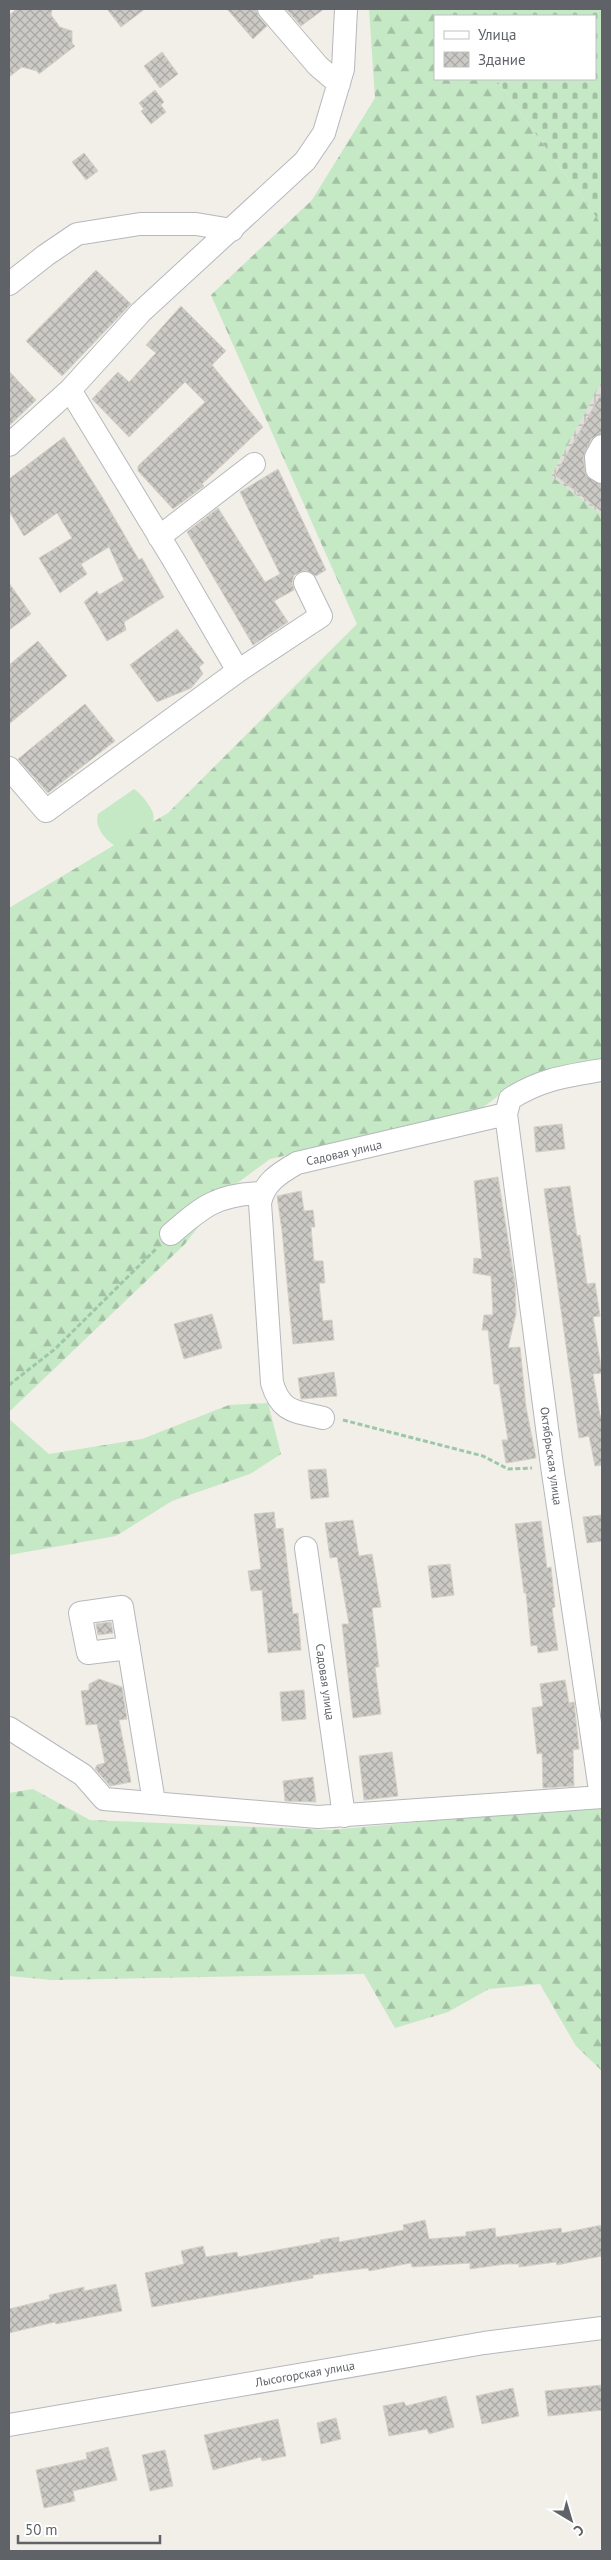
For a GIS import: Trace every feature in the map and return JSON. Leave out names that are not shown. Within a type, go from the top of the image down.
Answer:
[{"type":"street","points":[[269,9],[318,66],[339,84]]},
{"type":"street","points":[[9,445],[70,390],[141,312],[305,161],[324,133],[339,84],[343,69],[346,9]]},
{"type":"street","points":[[9,284],[77,234],[140,224],[196,224],[232,230]]},
{"type":"street","points":[[70,390],[160,536],[238,671]]},
{"type":"street","points":[[602,446],[596,457],[597,470],[602,472]]},
{"type":"street","points":[[160,536],[254,464]]},
{"type":"street","points":[[9,768],[46,811],[238,671],[321,616],[306,583]]},
{"type":"street","points":[[506,1114],[510,1099],[531,1085],[602,1070]]},
{"type":"street","name":"Садовая улица","points":[[262,1193],[275,1176],[297,1163],[506,1114]]},
{"type":"street","name":"Октябрьская улица","points":[[506,1114],[552,1466],[602,1797]]},
{"type":"street","points":[[171,1234],[201,1208],[236,1193],[262,1193],[260,1203],[272,1383],[277,1399],[286,1409],[323,1418]]},
{"type":"street","name":"Садовая улица","points":[[306,1548],[344,1816]]},
{"type":"street","points":[[129,1648],[154,1802]]},
{"type":"street","points":[[9,1728],[83,1775],[104,1799],[318,1817],[602,1797]]},
{"type":"street","name":"Лысогорская улица","points":[[9,2425],[484,2343],[602,2328]]},
{"type":"path","points":[[9,1385],[55,1349],[171,1234]]},
{"type":"path","points":[[323,1418],[349,1420],[483,1456],[508,1469],[552,1466]]},
{"type":"shaded area","points":[[602,381],[602,515],[551,476]]},
{"type":"green space","points":[[369,9],[445,9],[449,15],[434,15],[434,80],[497,80],[602,225],[602,381],[551,476],[602,515],[602,1060],[512,1085],[476,1113],[270,1159],[224,1193],[185,1244],[9,1412],[9,908],[168,813],[357,624],[211,295],[312,200],[375,98]]},
{"type":"green space","points":[[445,9],[602,9],[602,225],[497,80],[596,80],[596,15],[449,15]]},
{"type":"green space","points":[[134,789],[148,804],[153,812],[154,819],[147,830],[141,835],[118,847],[109,842],[102,834],[97,819],[98,814]]},
{"type":"green space","points":[[268,1403],[281,1454],[250,1474],[172,1501],[116,1536],[9,1555],[9,1419],[49,1454],[142,1439],[229,1405]]},
{"type":"green space","points":[[33,1789],[90,1820],[330,1830],[602,1805],[602,2071],[576,2046],[540,1984],[489,1989],[448,2012],[395,2028],[364,1974],[52,1980],[9,1976],[9,1793]]},
{"type":"building","points":[[17,9],[52,9],[51,15],[60,27],[72,31],[72,43],[75,46],[39,74],[37,71],[22,67],[9,77],[9,15]]},
{"type":"building","points":[[107,9],[145,9],[121,27]]},
{"type":"building","points":[[227,9],[256,9],[259,17],[267,26],[253,39]]},
{"type":"building","points":[[286,9],[324,9],[301,26]]},
{"type":"building","points":[[162,52],[178,74],[160,88],[144,66]]},
{"type":"building","points":[[155,90],[164,102],[161,105],[166,112],[151,124],[141,111],[144,109],[139,103]]},
{"type":"building","points":[[84,153],[98,171],[86,180],[72,162]]},
{"type":"building","points":[[96,270],[131,304],[62,376],[26,341]]},
{"type":"building","points":[[181,306],[226,351],[212,365],[263,427],[202,484],[204,486],[173,509],[138,471],[138,466],[205,402],[185,382],[129,437],[92,399],[118,372],[129,382],[156,353],[146,345]]},
{"type":"building","points":[[9,371],[36,400],[9,426]]},
{"type":"building","points":[[602,392],[602,433],[591,439],[583,458],[586,476],[602,485],[602,512],[555,475]]},
{"type":"building","points":[[64,437],[139,560],[142,558],[164,597],[124,622],[126,630],[107,641],[84,602],[97,591],[99,595],[124,580],[109,547],[81,564],[87,574],[60,593],[39,558],[72,538],[57,513],[24,536],[9,511],[9,479]]},
{"type":"building","points":[[278,469],[326,570],[316,576],[305,570],[294,575],[292,583],[294,590],[274,601],[288,622],[253,645],[187,532],[218,508],[265,582],[280,574],[240,492]]},
{"type":"building","points":[[9,583],[31,614],[9,630]]},
{"type":"building","points":[[177,629],[204,663],[199,667],[203,674],[191,688],[157,702],[130,665]]},
{"type":"building","points":[[38,641],[67,676],[9,724],[9,665]]},
{"type":"building","points":[[85,704],[115,741],[48,793],[18,759]]},
{"type":"building","points":[[562,1124],[565,1149],[536,1152],[534,1127]]},
{"type":"building","points":[[498,1177],[515,1283],[516,1314],[508,1348],[520,1347],[526,1407],[536,1458],[506,1463],[502,1440],[508,1440],[499,1384],[494,1384],[488,1330],[482,1330],[484,1315],[493,1315],[491,1276],[473,1273],[474,1258],[482,1259],[474,1181]]},
{"type":"building","points":[[570,1186],[577,1236],[580,1235],[587,1284],[595,1283],[600,1316],[593,1317],[602,1373],[593,1374],[600,1416],[602,1415],[602,1465],[595,1466],[589,1436],[579,1438],[544,1189]]},
{"type":"building","points":[[301,1191],[304,1211],[313,1210],[315,1227],[311,1227],[314,1261],[323,1261],[325,1283],[319,1283],[323,1321],[332,1320],[334,1340],[293,1344],[277,1196]]},
{"type":"building","points":[[212,1314],[222,1348],[184,1359],[174,1324]]},
{"type":"building","points":[[334,1372],[337,1396],[301,1399],[298,1378]]},
{"type":"building","points":[[326,1469],[329,1497],[311,1499],[308,1470]]},
{"type":"building","points":[[274,1512],[276,1529],[283,1528],[293,1614],[298,1613],[301,1650],[268,1653],[262,1590],[251,1591],[248,1571],[261,1569],[254,1514]]},
{"type":"building","points":[[602,1515],[602,1541],[587,1543],[583,1517]]},
{"type":"building","points":[[353,1520],[359,1556],[372,1554],[381,1607],[372,1608],[379,1667],[375,1667],[381,1714],[353,1718],[342,1624],[349,1624],[337,1557],[330,1558],[325,1523]]},
{"type":"building","points":[[541,1521],[547,1568],[551,1567],[555,1607],[552,1608],[558,1650],[538,1653],[537,1645],[531,1646],[526,1593],[524,1593],[515,1524]]},
{"type":"building","points":[[450,1564],[454,1595],[432,1598],[428,1566]]},
{"type":"building","points":[[111,1622],[113,1633],[98,1635],[96,1624]]},
{"type":"building","points":[[99,1679],[122,1687],[127,1719],[119,1720],[131,1782],[110,1786],[95,1769],[97,1765],[105,1763],[97,1724],[86,1725],[81,1691],[89,1690],[89,1684]]},
{"type":"building","points":[[565,1680],[569,1703],[574,1702],[579,1749],[573,1750],[574,1786],[543,1788],[542,1753],[537,1754],[532,1708],[543,1706],[540,1684]]},
{"type":"building","points":[[304,1690],[306,1719],[282,1721],[280,1692]]},
{"type":"building","points":[[392,1752],[398,1796],[364,1800],[359,1756]]},
{"type":"building","points":[[313,1777],[316,1802],[285,1801],[283,1781]]},
{"type":"building","points":[[425,2220],[429,2239],[466,2236],[466,2232],[495,2228],[496,2237],[561,2228],[562,2233],[602,2225],[602,2256],[557,2265],[556,2262],[519,2267],[519,2264],[506,2264],[470,2269],[470,2263],[412,2267],[411,2263],[369,2271],[368,2268],[313,2275],[313,2278],[152,2307],[145,2273],[184,2264],[181,2251],[203,2246],[206,2257],[237,2252],[238,2257],[321,2242],[320,2240],[339,2237],[339,2242],[404,2230],[403,2225]]},
{"type":"building","points":[[116,2284],[122,2311],[56,2324],[55,2322],[9,2333],[9,2309],[50,2299],[49,2295],[84,2287],[84,2291]]},
{"type":"building","points":[[602,2385],[602,2410],[548,2416],[545,2391]]},
{"type":"building","points":[[513,2388],[519,2416],[482,2424],[476,2396]]},
{"type":"building","points":[[446,2396],[454,2427],[429,2434],[427,2429],[389,2436],[383,2406],[404,2402],[406,2406]]},
{"type":"building","points":[[336,2418],[341,2439],[321,2444],[317,2423]]},
{"type":"building","points":[[278,2419],[286,2456],[262,2461],[261,2457],[213,2470],[204,2435]]},
{"type":"building","points":[[108,2447],[117,2480],[73,2491],[75,2501],[44,2508],[36,2470],[87,2459],[86,2453]]},
{"type":"building","points":[[165,2450],[173,2486],[150,2491],[142,2455]]}]
